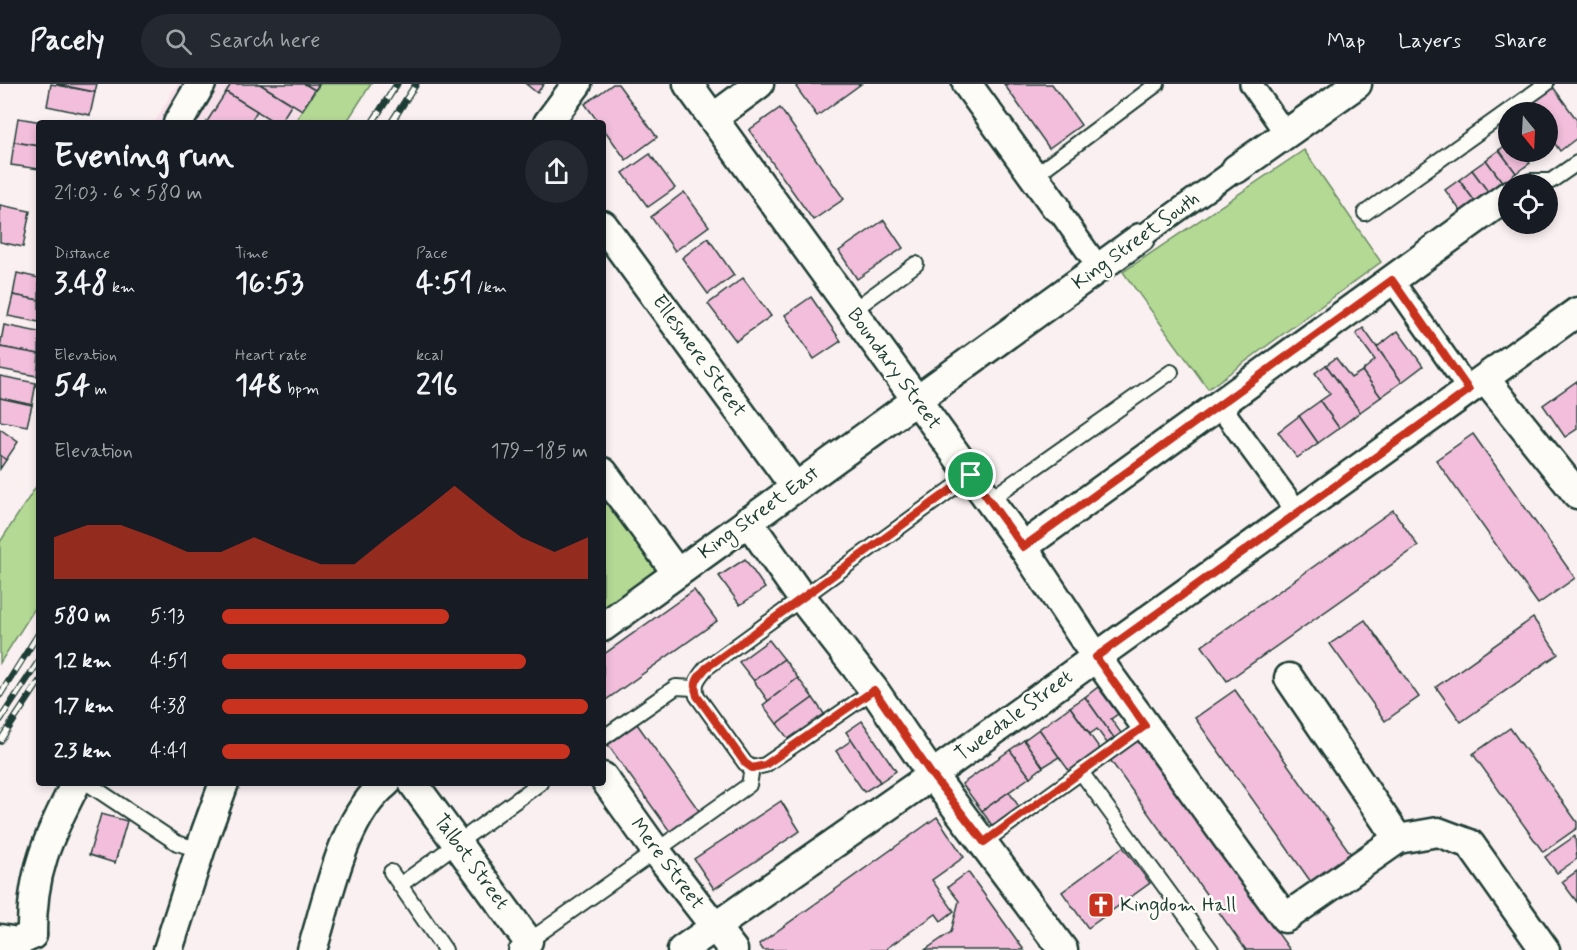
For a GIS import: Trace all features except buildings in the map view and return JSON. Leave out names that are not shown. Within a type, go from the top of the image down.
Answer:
[{"type":"street","points":[[180,120],[201,84]]},
{"type":"street","points":[[550,120],[577,84]]},
{"type":"street","name":"Boundary Street","points":[[688,84],[1023,547],[1096,657],[1285,918],[1398,839]]},
{"type":"street","points":[[712,118],[759,84]]},
{"type":"street","points":[[967,84],[1099,268]]},
{"type":"street","points":[[1251,84],[1286,134]]},
{"type":"street","name":"King Street South","points":[[916,399],[1357,84]]},
{"type":"street","points":[[1023,547],[1498,204]]},
{"type":"street","name":"Ellesmere Street","points":[[606,229],[795,487]]},
{"type":"street","points":[[1392,280],[1477,385],[1577,494]]},
{"type":"street","name":"Tweedale Street","points":[[682,950],[932,775],[1577,312]]},
{"type":"street","name":"King Street East","points":[[606,625],[916,399]]},
{"type":"street","points":[[1219,405],[1298,513]]},
{"type":"street","points":[[606,476],[676,573]]},
{"type":"street","points":[[748,521],[802,598],[874,690],[932,775],[1063,950]]},
{"type":"street","points":[[1288,678],[1398,839],[1438,832],[1470,844],[1545,950]]},
{"type":"street","name":"Mere Street","points":[[606,781],[656,851],[733,950]]},
{"type":"street","points":[[0,939],[40,942],[32,900],[38,866],[75,786]]},
{"type":"street","points":[[168,950],[223,786]]},
{"type":"street","points":[[312,950],[352,824],[370,796],[382,786]]},
{"type":"street","name":"Talbot Street","points":[[415,786],[457,843],[522,946]]},
{"type":"lane","points":[[1034,176],[1157,84]]},
{"type":"lane","points":[[1365,213],[1546,84]]},
{"type":"lane","points":[[1558,176],[1577,163]]},
{"type":"lane","points":[[852,311],[916,264]]},
{"type":"lane","points":[[989,500],[1170,372]]},
{"type":"lane","points":[[874,690],[765,765],[752,768],[745,763],[697,696],[694,688],[696,679],[706,668],[971,475]]},
{"type":"lane","points":[[606,736],[676,687],[694,688]]},
{"type":"lane","points":[[984,842],[1145,726]]},
{"type":"lane","points":[[522,946],[749,785],[752,768]]},
{"type":"lane","points":[[1081,772],[1211,950]]},
{"type":"lane","points":[[92,786],[177,843],[200,850]]},
{"type":"lane","points":[[400,885],[536,786]]},
{"type":"lane","points":[[391,872],[445,950]]},
{"type":"shaded area","points":[[177,84],[320,84],[296,120],[156,120]]},
{"type":"green space","points":[[320,84],[371,84],[348,120],[296,120]]},
{"type":"green space","points":[[1304,150],[1381,262],[1208,389],[1123,272]]},
{"type":"green space","points":[[606,485],[670,572],[606,620]]},
{"type":"green space","points":[[36,487],[36,607],[0,663],[0,542]]},
{"type":"railway","points":[[374,120],[397,84]]},
{"type":"railway","points":[[393,120],[416,84]]},
{"type":"railway","points":[[0,695],[36,638]]},
{"type":"railway","points":[[0,720],[36,666]]},
{"type":"railway","points":[[0,741],[36,687]]},
{"type":"place","name":"Kingdom Hall","points":[[1101,905]]},
{"type":"route","points":[[1392,280],[1469,390],[1096,657],[1145,726],[984,842],[932,775],[874,690],[765,765],[752,768],[745,763],[697,696],[694,688],[696,679],[706,668],[971,475],[1023,547],[1392,280]]}]
